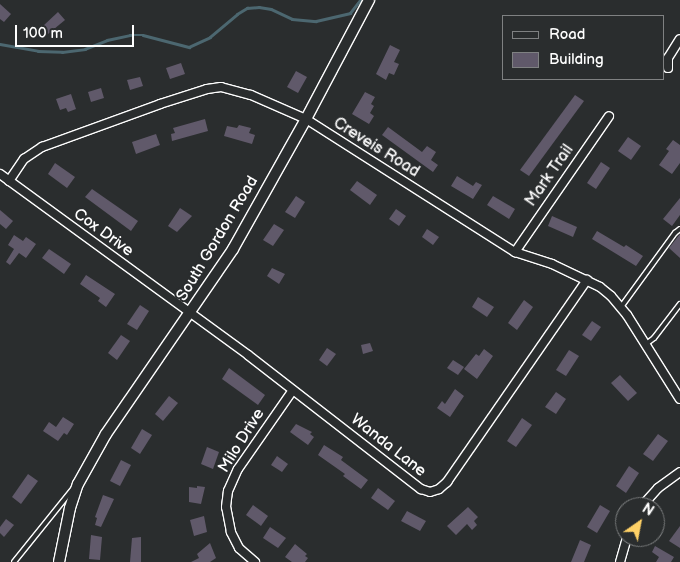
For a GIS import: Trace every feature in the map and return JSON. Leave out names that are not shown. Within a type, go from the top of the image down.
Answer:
[{"type":"street","name":"South Gordon Road","points":[[59,562],[70,508],[78,484],[106,434],[233,249],[306,119],[368,0]]},
{"type":"street","points":[[668,68],[668,58],[680,39]]},
{"type":"street","name":"Creveis Road","points":[[9,181],[24,159],[42,146],[206,89],[221,87],[250,95],[306,119],[515,252],[552,264],[587,280],[611,296],[621,307],[646,344],[680,399]]},
{"type":"street","name":"Mark Trail","points":[[515,252],[609,116]]},
{"type":"street","name":"Cox Drive","points":[[0,174],[190,314]]},
{"type":"street","name":"Wanda Lane","points":[[190,314],[422,489],[430,492],[439,489],[468,451],[587,280]]},
{"type":"street","name":"Milo Drive","points":[[255,562],[240,548],[231,532],[226,507],[228,491],[243,462],[293,390]]},
{"type":"street","points":[[650,497],[658,488],[680,472]]},
{"type":"street","points":[[620,562],[624,547]]},
{"type":"lane","points":[[621,307],[675,233],[680,229]]},
{"type":"lane","points":[[646,344],[654,338],[680,304]]},
{"type":"lane","name":"South Gordon Road","points":[[14,562],[78,484]]},
{"type":"building","points":[[0,4],[11,14],[4,22],[0,19]]},
{"type":"building","points":[[58,12],[65,20],[48,34],[43,26]]},
{"type":"building","points":[[390,45],[400,50],[394,62],[399,64],[394,75],[389,73],[386,80],[376,74]]},
{"type":"building","points":[[181,63],[185,74],[170,79],[166,68]]},
{"type":"building","points":[[296,71],[307,77],[298,93],[287,87]]},
{"type":"building","points":[[140,77],[143,86],[130,90],[127,80]]},
{"type":"building","points":[[101,88],[104,98],[91,102],[88,92]]},
{"type":"building","points":[[365,92],[375,97],[371,104],[374,106],[370,113],[374,116],[369,124],[352,114]]},
{"type":"building","points":[[71,94],[76,109],[68,112],[66,108],[60,110],[56,99]]},
{"type":"building","points":[[575,95],[584,101],[529,176],[520,170]]},
{"type":"building","points":[[205,119],[208,131],[172,141],[171,134],[175,133],[173,128]]},
{"type":"building","points":[[239,125],[251,128],[249,133],[255,135],[252,144],[224,136],[227,126],[237,128]]},
{"type":"building","points":[[388,127],[422,152],[427,146],[436,152],[431,160],[438,165],[433,172],[382,135]]},
{"type":"building","points":[[156,134],[160,145],[136,154],[132,142]]},
{"type":"building","points":[[628,137],[641,146],[631,160],[618,151]]},
{"type":"building","points":[[673,140],[680,145],[680,163],[672,174],[659,165],[669,151],[666,149]]},
{"type":"building","points":[[601,162],[610,168],[596,189],[587,183]]},
{"type":"building","points":[[55,163],[75,177],[67,188],[48,174]]},
{"type":"building","points":[[457,176],[473,186],[476,182],[482,185],[473,199],[451,186]]},
{"type":"building","points":[[357,181],[377,195],[370,205],[350,190]]},
{"type":"building","points":[[92,189],[138,221],[131,231],[85,197]]},
{"type":"building","points":[[296,196],[305,202],[295,218],[285,212]]},
{"type":"building","points":[[493,196],[515,209],[509,219],[487,205]]},
{"type":"building","points":[[680,198],[680,215],[672,226],[663,219]]},
{"type":"building","points":[[180,208],[192,216],[177,232],[168,226]]},
{"type":"building","points":[[396,209],[406,216],[399,226],[389,219]]},
{"type":"building","points":[[0,210],[13,221],[6,229],[0,224]]},
{"type":"building","points":[[552,216],[577,227],[573,237],[548,226]]},
{"type":"building","points":[[274,224],[284,230],[273,246],[263,240]]},
{"type":"building","points":[[427,229],[439,237],[433,245],[422,237]]},
{"type":"building","points":[[597,231],[624,247],[626,245],[643,256],[636,266],[592,239]]},
{"type":"building","points":[[680,234],[680,258],[669,248]]},
{"type":"building","points":[[14,235],[23,241],[26,237],[36,244],[26,258],[19,253],[10,265],[6,262],[14,249],[8,245]]},
{"type":"building","points":[[49,249],[71,264],[64,274],[42,258]]},
{"type":"building","points":[[272,268],[285,274],[279,284],[267,276]]},
{"type":"building","points":[[86,275],[115,294],[106,307],[98,301],[100,298],[80,284]]},
{"type":"building","points":[[478,297],[494,307],[487,317],[472,307]]},
{"type":"building","points":[[524,300],[533,307],[517,330],[508,323]]},
{"type":"building","points":[[140,305],[149,311],[137,330],[127,324]]},
{"type":"building","points":[[592,321],[601,327],[591,341],[582,335]]},
{"type":"building","points":[[121,335],[130,341],[117,360],[108,353]]},
{"type":"building","points":[[370,343],[373,351],[363,354],[361,345]]},
{"type":"building","points":[[327,348],[336,354],[327,366],[319,360]]},
{"type":"building","points":[[484,349],[493,356],[477,379],[464,369],[476,354],[479,356]]},
{"type":"building","points":[[569,350],[579,356],[566,376],[556,370]]},
{"type":"building","points":[[453,360],[464,367],[458,375],[447,368]]},
{"type":"building","points":[[229,368],[265,395],[258,405],[222,379]]},
{"type":"building","points":[[620,375],[637,393],[628,401],[611,383]]},
{"type":"building","points":[[455,389],[464,396],[450,417],[437,408],[442,401],[445,404]]},
{"type":"building","points":[[556,392],[566,399],[556,414],[545,407]]},
{"type":"building","points":[[169,396],[178,403],[163,421],[155,414]]},
{"type":"building","points":[[63,417],[74,424],[67,435],[64,433],[58,441],[43,431],[49,422],[56,427]]},
{"type":"building","points":[[522,418],[532,425],[516,447],[507,441]]},
{"type":"building","points":[[296,424],[312,432],[310,434],[314,437],[308,445],[290,432]]},
{"type":"building","points":[[142,429],[152,435],[140,454],[131,448]]},
{"type":"building","points":[[658,434],[668,441],[653,461],[643,454]]},
{"type":"building","points":[[324,445],[343,457],[341,460],[368,480],[361,489],[343,476],[345,474],[318,455]]},
{"type":"building","points":[[207,447],[219,452],[213,469],[201,464]]},
{"type":"building","points":[[277,456],[288,464],[282,472],[271,465]]},
{"type":"building","points":[[121,460],[131,465],[120,486],[110,481]]},
{"type":"building","points":[[629,466],[639,473],[626,493],[616,486]]},
{"type":"building","points":[[28,474],[38,481],[21,504],[12,497]]},
{"type":"building","points":[[197,486],[205,487],[201,504],[189,502],[189,487],[197,488]]},
{"type":"building","points":[[378,488],[395,501],[388,510],[371,498]]},
{"type":"building","points":[[103,495],[114,499],[101,527],[95,525],[97,518],[95,517]]},
{"type":"building","points":[[253,505],[268,516],[261,526],[246,515]]},
{"type":"building","points":[[600,505],[610,511],[597,533],[587,527]]},
{"type":"building","points":[[468,507],[478,517],[474,521],[477,525],[472,530],[467,524],[456,535],[447,526]]},
{"type":"building","points":[[407,511],[426,521],[420,531],[401,521]]},
{"type":"building","points":[[204,516],[207,532],[194,536],[190,520]]},
{"type":"building","points":[[6,519],[14,525],[4,537],[0,533],[0,527]]},
{"type":"building","points":[[680,526],[680,548],[669,541]]},
{"type":"building","points":[[270,527],[286,538],[278,548],[263,538]]},
{"type":"building","points":[[91,535],[102,537],[100,560],[89,559]]},
{"type":"building","points":[[141,537],[141,562],[130,562],[132,538]]},
{"type":"building","points":[[580,540],[591,545],[584,562],[571,562]]},
{"type":"building","points":[[210,543],[216,558],[210,562],[191,562],[199,558],[197,554]]},
{"type":"building","points":[[295,544],[307,554],[305,556],[308,558],[305,562],[292,562],[285,557]]},
{"type":"building","points":[[654,547],[657,547],[674,557],[671,562],[656,562],[659,557],[652,552]]},
{"type":"waterway","points":[[0,44],[38,51],[62,52],[85,49],[107,40],[130,35],[143,35],[189,47],[210,37],[247,8],[271,9],[292,19],[316,21],[350,13],[360,0]]}]
